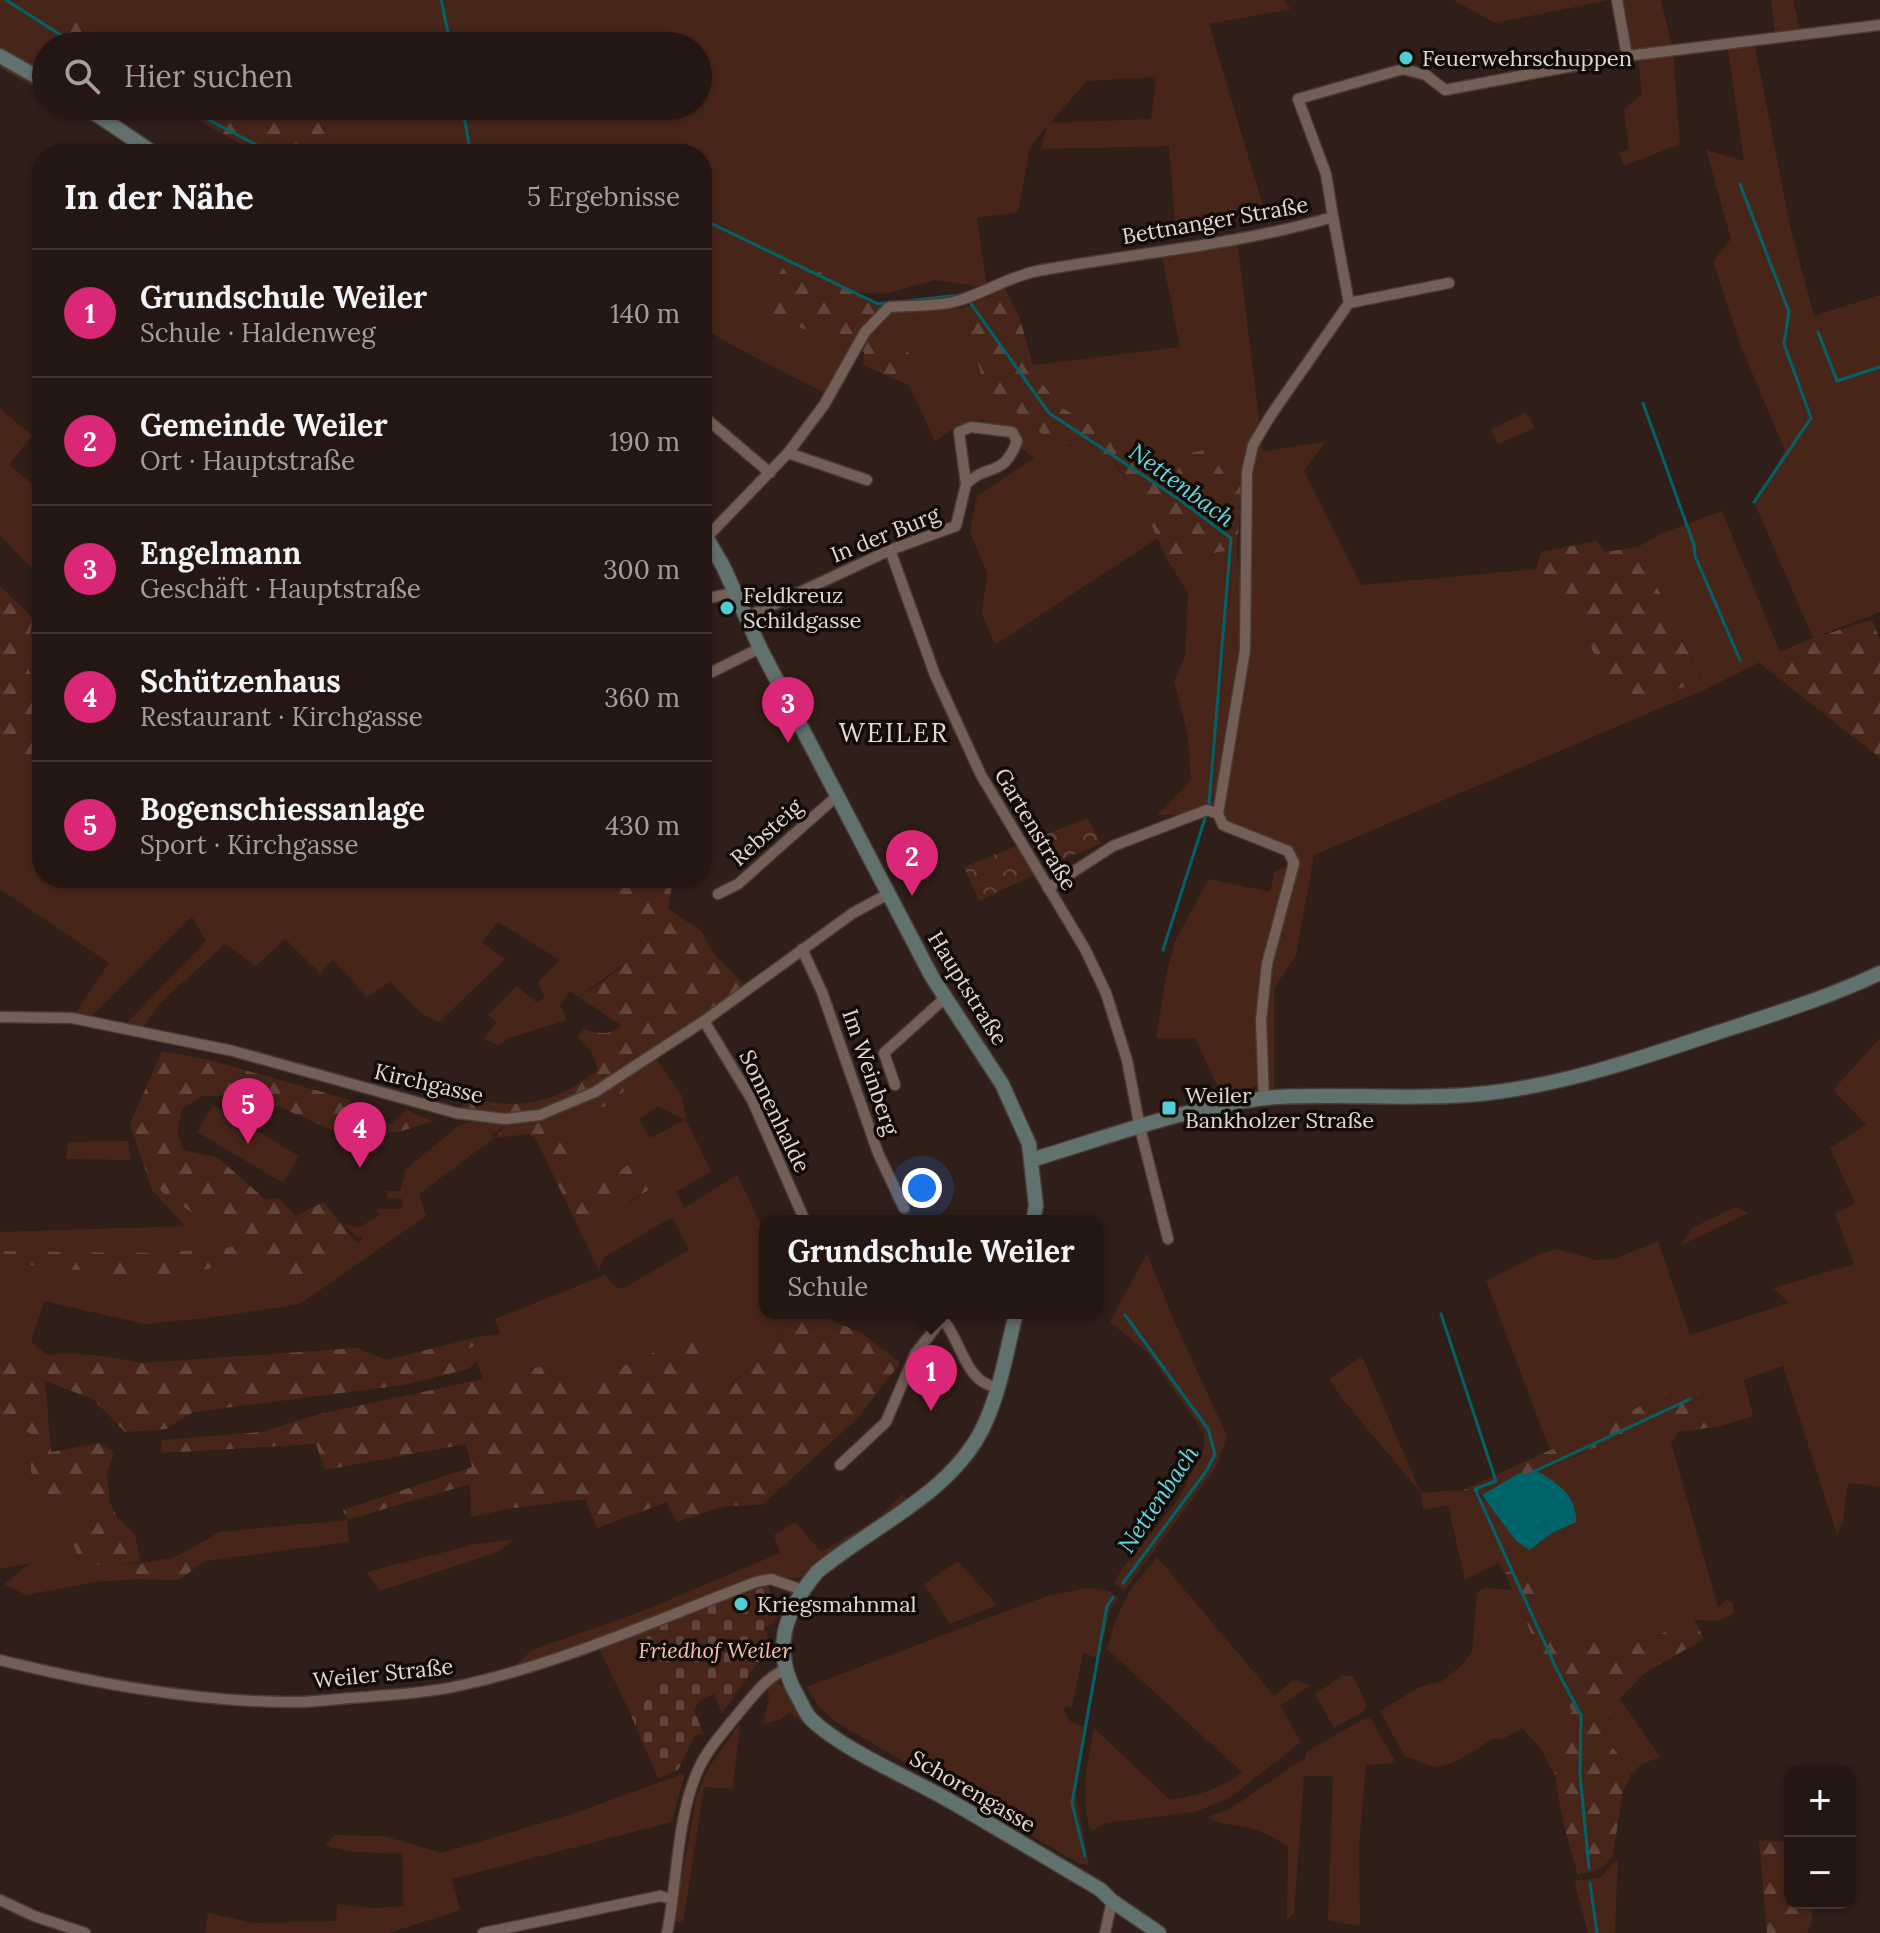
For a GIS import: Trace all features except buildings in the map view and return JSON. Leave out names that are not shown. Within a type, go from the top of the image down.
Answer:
[{"type":"street","points":[[1617,0],[1627,56],[1880,25]]},
{"type":"street","points":[[0,56],[32,74]]},
{"type":"street","name":"Bettnanger Straße","points":[[712,527],[788,453],[824,405],[865,332],[889,307],[956,302],[1000,282],[1035,272],[1249,237],[1333,217],[1326,174],[1298,99],[1403,69],[1426,75],[1445,90],[1627,56]]},
{"type":"street","points":[[105,120],[140,144]]},
{"type":"street","points":[[1333,217],[1349,303]]},
{"type":"street","points":[[1264,1100],[1261,1020],[1267,964],[1294,863],[1288,851],[1223,825],[1218,814],[1245,650],[1247,472],[1253,445],[1349,303],[1449,283]]},
{"type":"street","points":[[712,424],[770,473]]},
{"type":"street","name":"In der Burg","points":[[747,617],[890,550],[956,526],[966,484],[959,432],[971,427],[1012,432],[1017,441],[1013,453],[1002,466],[974,476],[966,484]]},
{"type":"street","points":[[788,453],[867,480]]},
{"type":"street","name":"Hauptstraße","points":[[712,547],[760,648],[944,999],[1002,1084],[1027,1137],[1036,1206],[1034,1215]]},
{"type":"street","name":"Gartenstraße","points":[[890,550],[955,722],[981,775],[1085,949],[1106,993],[1127,1060],[1140,1128],[1168,1239]]},
{"type":"street","points":[[712,598],[735,592]]},
{"type":"street","points":[[712,672],[760,648]]},
{"type":"street","name":"Rebsteig","points":[[718,894],[738,884],[838,795]]},
{"type":"street","points":[[1048,888],[1113,846],[1207,810],[1218,814]]},
{"type":"street","name":"Kirchgasse","points":[[0,1017],[72,1018],[233,1051],[456,1113],[505,1119],[540,1115],[595,1092],[704,1021],[853,913],[888,894]]},
{"type":"street","name":"Im Weinberg","points":[[802,949],[822,992],[878,1153],[904,1208]]},
{"type":"street","points":[[1031,1160],[1140,1128],[1274,1097],[1424,1097],[1488,1093],[1550,1083],[1625,1064],[1844,990],[1880,973]]},
{"type":"street","points":[[895,1085],[884,1053],[944,999]]},
{"type":"street","name":"Sonnenhalde","points":[[704,1021],[752,1100],[802,1215]]},
{"type":"street","points":[[667,1933],[688,1803],[698,1769],[720,1736],[757,1692],[772,1675],[786,1669],[782,1647],[786,1623],[802,1590],[828,1563],[940,1482],[966,1456],[986,1423],[1014,1319]]},
{"type":"street","points":[[840,1465],[886,1422],[915,1354],[940,1322],[944,1321],[950,1328],[965,1361],[981,1381],[997,1387]]},
{"type":"street","name":"Weiler Straße","points":[[0,1660],[127,1687],[230,1699],[301,1702],[417,1693],[457,1686],[557,1658],[756,1582],[771,1579],[802,1590]]},
{"type":"street","name":"Schorengasse","points":[[786,1669],[791,1686],[811,1719],[850,1746],[1101,1890],[1159,1933]]},
{"type":"street","points":[[483,1933],[660,1896],[672,1899]]},
{"type":"street","points":[[0,1900],[34,1916],[85,1933]]},
{"type":"street","points":[[1105,1933],[1112,1901]]},
{"type":"green space","points":[[0,0],[1284,0],[1291,9],[1209,24],[1265,213],[1240,218],[1175,221],[1169,146],[1041,149],[1047,125],[1030,147],[1018,212],[977,218],[987,288],[935,280],[884,294],[852,292],[792,255],[853,347],[830,396],[712,333],[712,144],[338,144],[318,120],[712,120],[712,32],[104,32],[69,11],[45,32],[32,32],[32,87],[0,68]],"holes":[[[1156,77],[1151,119],[1050,123],[1087,81]]]},
{"type":"green space","points":[[1453,0],[1610,0],[1495,23]]},
{"type":"green space","points":[[1617,0],[1661,0],[1673,51],[1680,144],[1624,166],[1619,153],[1629,149],[1624,109],[1642,94],[1638,55],[1627,56]]},
{"type":"green space","points":[[1771,0],[1793,0],[1801,35],[1776,38]]},
{"type":"green space","points":[[69,11],[104,32],[43,32],[50,21]]},
{"type":"green space","points":[[1754,41],[1790,226],[1814,316],[1880,295],[1880,612],[1813,638],[1754,502],[1785,451],[1740,344],[1713,261],[1731,239],[1706,150],[1744,161],[1727,44]]},
{"type":"green space","points":[[197,120],[318,120],[338,144],[241,144]]},
{"type":"green space","points":[[1237,239],[1263,451],[1325,442],[1304,471],[1361,585],[1536,569],[1563,587],[1621,711],[1701,679],[1638,547],[1660,534],[1722,511],[1780,652],[1706,689],[1314,855],[1296,956],[1274,988],[1274,1097],[1260,1085],[1222,1097],[1196,1039],[1156,1038],[1167,971],[1176,939],[1209,879],[1270,892],[1275,871],[1294,864],[1287,851],[1223,825],[1217,814],[1157,815],[1191,780],[1188,736],[1174,681],[1185,655],[1188,593],[1168,561],[1237,549],[1244,636],[1246,475],[1242,485],[1226,477],[1173,479],[1061,407],[1036,376],[1033,365],[1180,347],[1161,251]]},
{"type":"green space","points":[[792,255],[883,310],[876,335],[918,358],[909,385],[863,365],[864,352],[755,310]]},
{"type":"green space","points":[[1005,289],[1020,319],[1036,376],[1061,407],[1173,478],[1186,454],[1208,449],[1226,477],[1242,485],[1237,549],[1168,561],[1137,493],[1115,463],[1042,434],[984,385],[963,308]]},
{"type":"green space","points":[[963,308],[984,385],[1042,434],[1114,463],[1137,493],[1158,538],[995,645],[982,615],[987,573],[970,532],[977,496],[1034,458],[983,420],[953,429],[935,441],[909,385],[918,358],[876,335],[883,310]]},
{"type":"green space","points":[[0,409],[32,435],[9,465],[32,484],[32,569],[0,535]]},
{"type":"green space","points":[[1526,412],[1535,428],[1498,444],[1491,430]]},
{"type":"green space","points":[[1596,541],[1605,552],[1638,547],[1701,680],[1621,711],[1563,587],[1536,569],[1541,552]]},
{"type":"green space","points":[[0,586],[32,617],[24,662],[32,676],[32,774],[0,750]]},
{"type":"green space","points":[[1872,620],[1880,640],[1880,758],[1757,661],[1813,638]]},
{"type":"green space","points":[[32,623],[32,676],[24,662]]},
{"type":"green space","points":[[0,750],[32,774],[32,888],[602,888],[628,910],[644,949],[579,997],[570,991],[560,1005],[567,1020],[509,1038],[498,1045],[484,1039],[497,1022],[488,1015],[517,986],[536,1002],[545,998],[538,982],[560,960],[498,922],[482,942],[505,959],[438,1023],[420,1012],[390,982],[367,997],[333,960],[320,973],[285,939],[256,966],[225,944],[160,1003],[139,1033],[121,1029],[206,941],[192,917],[86,1021],[72,1018],[109,963],[0,889]]},
{"type":"green space","points":[[1088,818],[1101,844],[1055,862],[1042,836]]},
{"type":"green space","points":[[1022,844],[1038,873],[979,901],[964,867]]},
{"type":"green space","points":[[602,888],[671,888],[668,909],[701,931],[715,955],[748,989],[620,1075],[624,1091],[605,1106],[586,1112],[572,1102],[541,1116],[566,1126],[569,1160],[582,1194],[630,1164],[649,1190],[580,1231],[537,1141],[529,1134],[494,1138],[508,1124],[505,1119],[456,1113],[469,1097],[505,1104],[552,1097],[598,1070],[591,1051],[577,1037],[584,1029],[608,1033],[621,1025],[579,997],[644,948],[628,910]]},
{"type":"green space","points":[[1880,1038],[1880,1487],[1848,1483],[1843,1521],[1837,1535],[1783,1366],[1744,1380],[1753,1416],[1722,1426],[1695,1388],[1550,1450],[1486,1281],[1539,1254],[1557,1249],[1596,1260],[1617,1258],[1658,1241],[1690,1335],[1789,1303],[1773,1288],[1854,1264],[1835,1214],[1855,1203],[1830,1148],[1866,1125],[1833,1090]]},
{"type":"green space","points":[[162,1051],[210,1060],[350,1100],[349,1119],[363,1124],[392,1124],[406,1110],[433,1121],[402,1131],[356,1137],[336,1132],[280,1107],[233,1096],[201,1096],[182,1109],[177,1132],[183,1150],[217,1157],[266,1200],[278,1198],[296,1216],[323,1202],[358,1244],[285,1291],[265,1259],[190,1272],[174,1285],[94,1271],[18,1263],[0,1277],[0,1251],[160,1253],[231,1247],[234,1240],[164,1194],[145,1169],[130,1124]]},
{"type":"green space","points":[[653,1054],[682,1096],[686,1120],[711,1171],[676,1192],[684,1208],[737,1175],[759,1221],[759,1319],[786,1319],[779,1341],[714,1400],[694,1363],[702,1331],[587,1382],[544,1366],[483,1379],[476,1361],[433,1364],[476,1345],[478,1337],[500,1334],[495,1319],[605,1275],[614,1286],[622,1289],[689,1250],[672,1217],[603,1258],[599,1271],[580,1231],[649,1191],[582,1195],[569,1160],[566,1126],[540,1115],[620,1075]],"holes":[[[658,1106],[685,1120],[650,1138],[639,1120]]]},
{"type":"green space","points":[[213,1105],[299,1156],[283,1183],[197,1132]]},
{"type":"green space","points":[[480,1116],[485,1124],[486,1121],[508,1123],[493,1134],[486,1125],[494,1138],[419,1194],[426,1216],[300,1304],[144,1324],[44,1301],[31,1341],[47,1355],[23,1356],[0,1350],[0,1277],[18,1263],[46,1268],[189,1272],[266,1259],[286,1291],[358,1244],[363,1236],[357,1237],[343,1224],[360,1227],[380,1214],[374,1209],[398,1209],[403,1206],[401,1198],[388,1199],[386,1191],[400,1191],[406,1169],[457,1127]]},
{"type":"green space","points":[[128,1141],[131,1160],[66,1159],[68,1142]]},
{"type":"green space","points":[[145,1169],[164,1194],[234,1240],[231,1247],[160,1253],[0,1251],[0,1232],[185,1226],[152,1190]]},
{"type":"green space","points":[[1735,1207],[1749,1213],[1681,1245],[1692,1228]]},
{"type":"green space","points":[[1147,1253],[1227,1436],[1216,1467],[1124,1591],[1114,1583],[1177,1501],[1204,1449],[1204,1433],[1148,1353],[1110,1322]]},
{"type":"green space","points":[[786,1319],[829,1319],[861,1333],[900,1363],[858,1418],[762,1505],[725,1506],[676,1522],[667,1502],[597,1528],[585,1499],[514,1508],[506,1480],[470,1484],[347,1520],[343,1510],[472,1467],[466,1444],[325,1470],[316,1444],[161,1453],[162,1440],[261,1432],[320,1414],[544,1366],[587,1382],[702,1331],[716,1350],[694,1363],[715,1400],[779,1341]]},
{"type":"green space","points":[[478,1337],[476,1345],[436,1363],[476,1361],[469,1369],[404,1385],[193,1412],[166,1429],[125,1432],[93,1399],[45,1381],[51,1452],[99,1443],[114,1452],[107,1474],[110,1503],[117,1517],[135,1534],[140,1561],[119,1565],[81,1564],[72,1540],[90,1522],[84,1502],[35,1507],[31,1434],[0,1417],[0,1350],[27,1354],[89,1355],[141,1363],[357,1348],[386,1360]]},
{"type":"green space","points":[[1362,1356],[1421,1493],[1329,1379]]},
{"type":"green space","points":[[1695,1388],[1722,1426],[1678,1432],[1669,1417],[1482,1495],[1463,1490],[1672,1390]]},
{"type":"green space","points":[[0,1417],[31,1434],[35,1507],[84,1502],[90,1522],[119,1565],[148,1562],[125,1570],[139,1579],[96,1582],[26,1595],[4,1584],[30,1563],[0,1569]]},
{"type":"green space","points":[[1670,1417],[1678,1432],[1671,1443],[1718,1607],[1727,1600],[1733,1603],[1734,1614],[1716,1621],[1694,1620],[1642,1641],[1624,1637],[1591,1638],[1577,1659],[1555,1638],[1521,1567],[1505,1573],[1498,1563],[1465,1580],[1448,1505],[1423,1510],[1421,1493],[1459,1491],[1477,1495],[1494,1509],[1515,1537],[1529,1549],[1576,1521],[1569,1498],[1538,1472]]},
{"type":"green space","points":[[507,1480],[514,1508],[471,1517],[470,1484]]},
{"type":"green space","points":[[903,1494],[907,1499],[805,1576],[762,1577],[507,1673],[532,1650],[640,1612],[780,1553],[774,1535],[795,1522],[821,1552],[877,1519]]},
{"type":"green space","points":[[347,1520],[349,1542],[204,1561],[199,1544],[219,1532]]},
{"type":"green space","points":[[515,1539],[498,1552],[380,1591],[366,1572],[476,1544]]},
{"type":"green space","points":[[199,1544],[204,1561],[179,1580],[139,1579],[124,1570],[173,1558]]},
{"type":"green space","points":[[1157,1557],[1274,1696],[1293,1680],[1311,1685],[1280,1706],[1301,1742],[1231,1797],[1195,1812],[1106,1823],[1094,1830],[1090,1829],[1087,1816],[1085,1791],[1094,1728],[1170,1800],[1218,1787],[1242,1772],[1107,1649],[1115,1621],[1130,1590]]},
{"type":"green space","points":[[958,1561],[997,1605],[950,1624],[924,1584]]},
{"type":"green space","points":[[1521,1567],[1555,1638],[1577,1658],[1591,1638],[1624,1637],[1643,1641],[1694,1620],[1704,1639],[1643,1674],[1612,1707],[1604,1737],[1626,1764],[1631,1778],[1623,1790],[1613,1855],[1602,1867],[1589,1873],[1578,1874],[1555,1774],[1557,1746],[1572,1711],[1547,1670],[1505,1573]]},
{"type":"green space","name":"Friedhof Weiler","points":[[768,1585],[780,1615],[774,1623],[765,1627],[770,1646],[722,1713],[714,1694],[699,1701],[694,1711],[704,1734],[695,1735],[678,1770],[658,1778],[630,1713],[641,1707],[667,1674],[656,1660],[644,1631]]},
{"type":"green space","points":[[1087,1588],[1109,1591],[1119,1598],[1111,1608],[1098,1658],[1083,1653],[1072,1707],[1065,1706],[1064,1711],[1070,1721],[1087,1728],[1076,1794],[1089,1865],[1080,1864],[836,1722],[819,1707],[807,1687],[1014,1608],[1048,1596]]},
{"type":"green space","points":[[1485,1588],[1512,1590],[1547,1670],[1572,1712],[1556,1748],[1555,1777],[1541,1749],[1522,1728],[1503,1739],[1494,1738],[1466,1756],[1442,1766],[1405,1757],[1380,1711],[1419,1687],[1442,1681],[1462,1665],[1472,1652],[1477,1592]]},
{"type":"green space","points":[[644,1631],[656,1660],[667,1674],[641,1707],[630,1713],[599,1648]]},
{"type":"green space","points":[[1343,1675],[1353,1676],[1367,1706],[1364,1711],[1334,1728],[1315,1694]]},
{"type":"green space","points":[[776,1682],[784,1686],[806,1726],[790,1712],[780,1720],[763,1724],[768,1689]]},
{"type":"green space","points":[[1620,1699],[1660,1757],[1642,1764],[1630,1775],[1626,1764],[1604,1737],[1612,1707]]},
{"type":"green space","points":[[1365,1718],[1371,1719],[1396,1763],[1366,1765],[1359,1846],[1360,1926],[1328,1920],[1333,1776],[1304,1776],[1294,1913],[1287,1920],[1288,1847],[1257,1830],[1221,1823],[1208,1817],[1230,1809],[1306,1757],[1306,1752]]},
{"type":"green space","points":[[740,1723],[733,1789],[704,1787],[683,1924],[674,1920],[697,1794],[707,1770]]},
{"type":"green space","points":[[685,1773],[672,1822],[452,1879],[460,1910],[389,1933],[205,1933],[208,1913],[253,1923],[336,1921],[337,1904],[373,1908],[403,1906],[402,1854],[356,1852],[325,1846],[335,1835],[384,1836],[442,1853],[575,1813]]},
{"type":"green space","points":[[1759,1840],[1784,1842],[1784,1909],[1813,1909],[1811,1925],[1806,1933],[1767,1933]]},
{"type":"green space","points":[[1618,1858],[1615,1933],[1588,1933],[1574,1881],[1600,1878]]},
{"type":"water","points":[[1538,1472],[1565,1491],[1574,1505],[1576,1522],[1550,1534],[1530,1550],[1516,1541],[1482,1495],[1518,1474]]},
{"type":"waterway","points":[[6,0],[56,32]]},
{"type":"waterway","name":"Nettenbach","points":[[441,0],[448,32]]},
{"type":"waterway","points":[[209,120],[255,144]]},
{"type":"waterway","name":"Nettenbach","points":[[465,120],[469,144]]},
{"type":"waterway","points":[[1740,184],[1789,312],[1784,344],[1811,418],[1754,502]]},
{"type":"waterway","name":"Nettenbach","points":[[712,224],[878,304],[890,302]]},
{"type":"waterway","name":"Nettenbach","points":[[898,302],[960,295]]},
{"type":"waterway","name":"Nettenbach","points":[[969,301],[1049,413],[1180,500],[1231,538],[1209,804]]},
{"type":"waterway","points":[[1818,332],[1837,381],[1880,367]]},
{"type":"waterway","points":[[1643,403],[1694,545],[1695,556],[1740,660]]},
{"type":"waterway","name":"Nettenbach","points":[[1163,950],[1206,815]]},
{"type":"waterway","points":[[1441,1314],[1496,1481],[1475,1489],[1557,1670],[1581,1715],[1580,1774],[1589,1868]]},
{"type":"waterway","name":"Nettenbach","points":[[1123,1583],[1207,1470],[1215,1454],[1208,1429],[1125,1315]]},
{"type":"waterway","points":[[1533,1472],[1690,1399]]},
{"type":"waterway","name":"Nettenbach","points":[[1085,1856],[1072,1803],[1107,1606],[1113,1597]]},
{"type":"waterway","points":[[1590,1883],[1597,1933]]},
{"type":"place","name":"Feuerwehrschuppen","points":[[1406,58]]},
{"type":"place","name":"Feldkreuz Schildgasse","points":[[727,608]]},
{"type":"place","name":"Engelmann","points":[[788,743]]},
{"type":"place","name":"Gemeinde Weiler","points":[[912,896]]},
{"type":"place","name":"Weiler Bankholzer Straße","points":[[1169,1108]]},
{"type":"place","name":"Bogenschiessanlage","points":[[248,1144]]},
{"type":"place","name":"Schützenhaus","points":[[360,1168]]},
{"type":"place","name":"Grundschule Weiler","points":[[931,1411]]},
{"type":"place","name":"Kriegsmahnmal","points":[[741,1604]]},
{"type":"district","name":"WEILER","points":[[894,732]]}]
